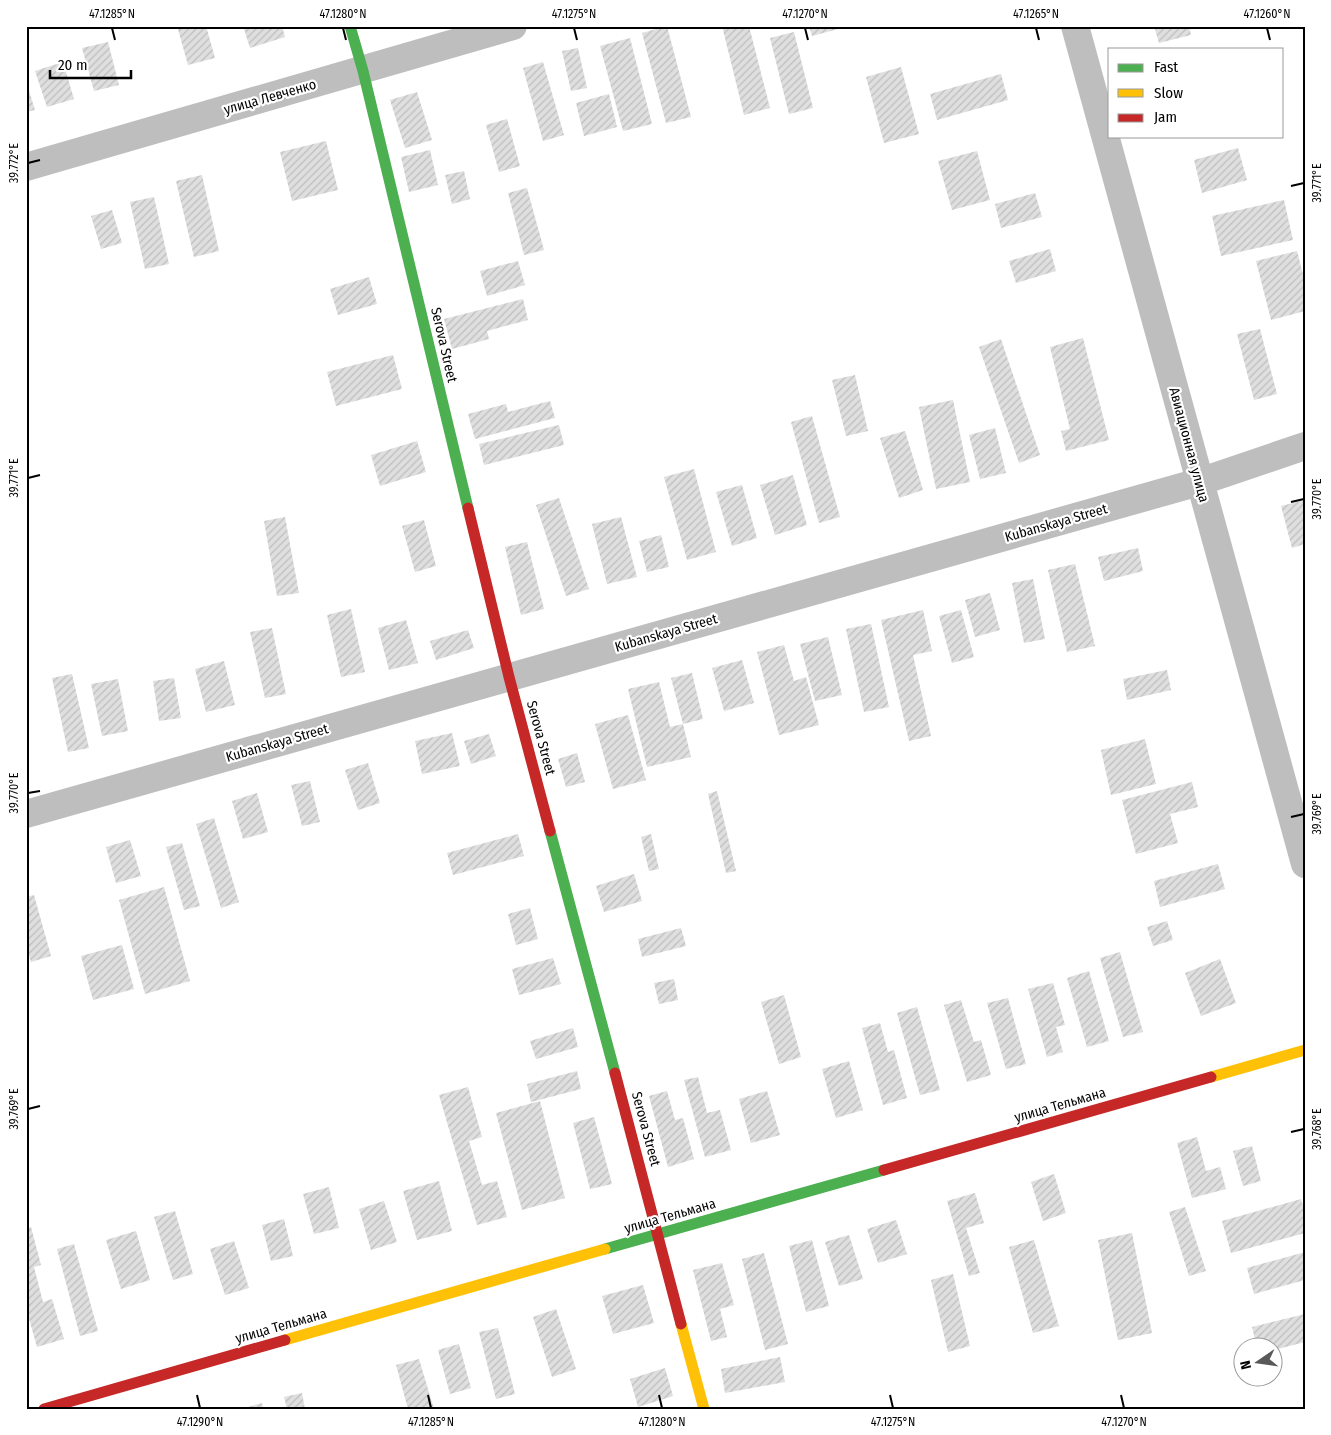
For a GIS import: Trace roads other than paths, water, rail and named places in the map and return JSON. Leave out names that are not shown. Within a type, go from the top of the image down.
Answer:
[{"type":"street","name":"Serova Street","points":[[350,26],[363,71],[509,677],[659,1234],[704,1409]]},
{"type":"street","name":"улица Левченко","points":[[26,167],[363,71],[513,26]]},
{"type":"street","name":"Авиационная улица","points":[[1074,26],[1305,864]]},
{"type":"street","name":"Kubanskaya Street","points":[[26,814],[1199,482],[1305,446]]},
{"type":"street","name":"улица Тельмана","points":[[44,1409],[1305,1050]]}]
